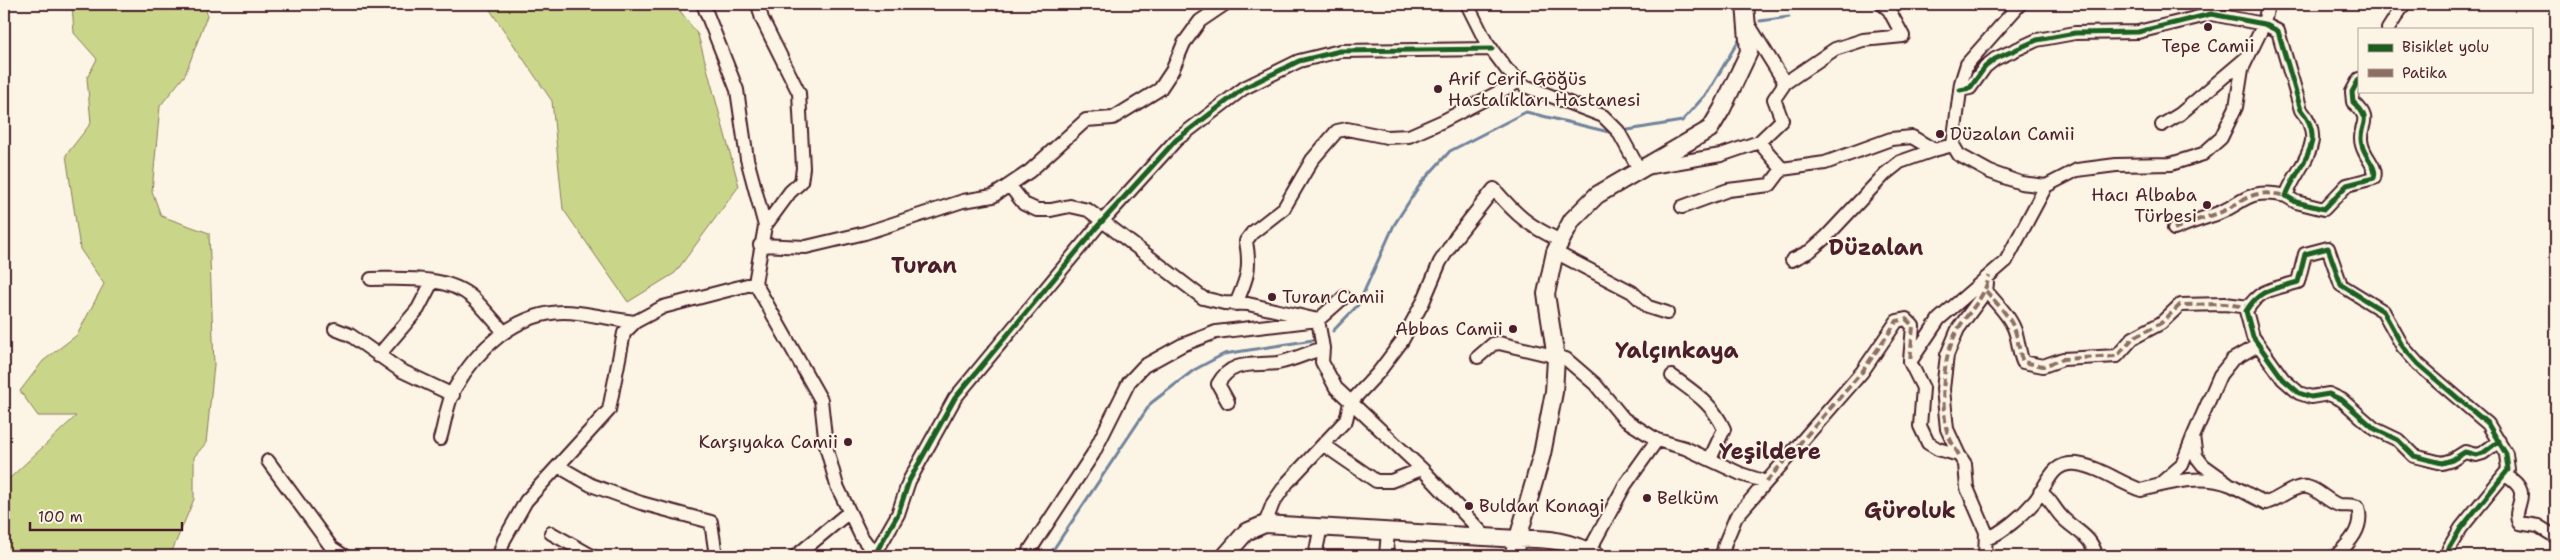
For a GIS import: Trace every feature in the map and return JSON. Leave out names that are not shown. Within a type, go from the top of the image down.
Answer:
[{"type":"street","points":[[703,4],[737,90],[747,159],[765,226]]},
{"type":"street","points":[[758,4],[762,19],[799,93],[803,168],[801,182],[790,192],[765,226],[754,283],[821,400],[826,446],[837,486],[861,536],[875,556],[898,514],[909,481],[955,398],[1104,220],[1176,140],[1244,88],[1298,61],[1340,51],[1492,49]]},
{"type":"street","points":[[760,245],[806,247],[865,233],[963,201],[993,196],[1030,171],[1086,120],[1113,118],[1160,89],[1172,71],[1184,43],[1200,21],[1225,4]]},
{"type":"street","points":[[1467,4],[1492,49],[1525,86],[1603,116],[1618,131],[1639,169]]},
{"type":"street","points":[[1515,547],[1542,454],[1554,392],[1556,358],[1546,294],[1558,246],[1572,220],[1597,195],[1710,129],[1722,109],[1749,52],[1745,4]]},
{"type":"street","points":[[1639,169],[1721,155],[1759,142],[1782,120],[1774,99],[1785,83],[1835,49],[1863,40],[1903,36],[1889,10],[1882,4]]},
{"type":"street","points":[[2020,4],[1967,64],[1960,90],[1953,145],[1959,155],[1990,172],[2021,183],[2046,186],[2077,170],[2116,165],[2171,164],[2203,154],[2221,138],[2236,107],[2242,68],[2264,24],[2268,4]]},
{"type":"street","points":[[2389,28],[2404,4]]},
{"type":"street","points":[[1960,90],[1970,88],[1985,67],[1995,59],[2036,40],[2075,33],[2138,32],[2211,14],[2264,24],[2278,31],[2301,110],[2310,121],[2313,140],[2305,164],[2292,180],[2286,196]]},
{"type":"street","points":[[1747,22],[1785,83]]},
{"type":"street","points":[[2162,125],[2180,114],[2247,58]]},
{"type":"street","points":[[1236,304],[1248,276],[1250,262],[1246,241],[1252,233],[1284,208],[1312,160],[1337,131],[1347,129],[1387,137],[1409,136],[1443,121],[1520,81]]},
{"type":"street","points":[[2174,230],[2197,218],[2211,216],[2245,196],[2271,192],[2324,210],[2347,185],[2374,178],[2375,167],[2368,161],[2360,142],[2366,120],[2363,110],[2353,102],[2352,92],[2358,81]]},
{"type":"street","points":[[1682,207],[1728,190],[1770,185],[1782,169],[1825,163],[1891,139],[1912,137],[1934,150]]},
{"type":"street","points":[[1759,142],[1782,169]]},
{"type":"street","points":[[1792,260],[1810,250],[1826,237],[1885,174],[1900,162],[1953,145]]},
{"type":"street","points":[[1010,186],[1024,204],[1037,210],[1051,210],[1070,206],[1088,210],[1104,220],[1158,265],[1203,298],[1236,304],[1248,304],[1318,320]]},
{"type":"street","points":[[1910,362],[1939,319],[2006,261],[2046,186]]},
{"type":"street","points":[[1265,524],[1273,503],[1287,483],[1346,420],[1350,403],[1378,374],[1402,341],[1423,302],[1440,262],[1456,237],[1494,189],[1512,211],[1530,226],[1558,246],[1632,292],[1648,307],[1667,313]]},
{"type":"street","points":[[2447,556],[2449,548],[2461,528],[2492,486],[2508,470],[2506,454],[2499,441],[2488,424],[2418,364],[2403,347],[2383,311],[2341,285],[2328,248],[2305,254],[2298,282],[2267,289],[2248,307],[2246,311],[2253,337],[2283,379],[2299,393],[2311,397],[2329,394],[2342,400],[2375,429],[2398,440],[2414,456],[2442,463],[2452,460],[2465,452],[2476,456],[2499,441]]},
{"type":"street","points":[[1984,556],[1986,532],[1967,488],[1965,464],[1946,429],[1943,389],[1947,355],[1958,329],[1986,291],[1988,276]]},
{"type":"street","points":[[371,279],[418,279],[450,285],[472,297],[504,332]]},
{"type":"street","points":[[378,356],[418,309],[432,282]]},
{"type":"street","points":[[499,556],[504,540],[526,501],[609,410],[624,333],[635,322],[663,307],[754,283]]},
{"type":"street","points":[[1986,291],[2006,315],[2016,333],[2018,351],[2023,362],[2043,366],[2063,359],[2117,356],[2133,338],[2161,323],[2180,305],[2225,304],[2248,307]]},
{"type":"street","points":[[1026,556],[1093,454],[1129,382],[1144,366],[1182,344],[1216,332],[1318,320],[1344,297]]},
{"type":"street","points":[[440,439],[454,389],[484,348],[504,332],[541,314],[565,312],[635,322]]},
{"type":"street","points":[[1722,556],[1724,543],[1736,517],[1862,372],[1897,322],[1906,319],[1913,326],[1910,362],[1923,388],[1920,426],[1928,443],[1938,449],[1959,456]]},
{"type":"street","points":[[1318,320],[1323,348],[1322,362],[1336,388],[1422,470],[1486,537]]},
{"type":"street","points":[[335,329],[350,335],[378,356],[426,384],[453,395]]},
{"type":"street","points":[[1478,357],[1493,344],[1499,343],[1566,359],[1595,384],[1624,418],[1657,440],[1685,448],[1740,474],[1766,482]]},
{"type":"street","points":[[2156,486],[2182,466],[2220,375],[2232,360],[2258,345]]},
{"type":"street","points":[[1228,402],[1218,384],[1224,374],[1244,365],[1278,363],[1323,348]]},
{"type":"street","points":[[1672,376],[1705,400],[1716,412],[1724,429],[1710,459]]},
{"type":"street","points":[[2193,437],[2196,456],[2203,465],[2230,485],[2266,503],[2278,500],[2292,490],[2307,487],[2338,505],[2351,504],[2358,507],[2361,516],[2354,537],[2336,556]]},
{"type":"street","points":[[1225,556],[1246,532],[1265,524],[1486,537],[1515,547],[1542,538],[1564,541],[1592,553],[1594,542],[1625,485],[1657,440]]},
{"type":"street","points":[[1324,445],[1376,481],[1391,481],[1422,470]]},
{"type":"street","points":[[268,461],[332,548],[344,556]]},
{"type":"street","points":[[1986,539],[1995,536],[2035,501],[2053,471],[2064,465],[2077,464],[2099,471],[2141,490],[2198,479],[2230,485]]},
{"type":"street","points":[[558,466],[590,485],[641,503],[711,522],[716,556]]},
{"type":"street","points":[[2505,475],[2516,481],[2520,489],[2521,498],[2518,521],[2521,524],[2538,526],[2556,537]]},
{"type":"street","points":[[2040,492],[2047,496],[2061,516],[2083,533],[2094,548],[2096,556]]},
{"type":"street","points":[[796,556],[849,512]]},
{"type":"street","points":[[1315,556],[1321,526]]},
{"type":"street","points":[[1386,556],[1388,530]]},
{"type":"street","points":[[551,533],[592,556]]},
{"type":"green space","points":[[72,4],[206,4],[207,16],[185,75],[160,106],[152,191],[161,216],[209,233],[214,365],[206,443],[194,457],[194,499],[170,556],[4,556],[4,477],[10,478],[76,416],[38,416],[20,391],[43,361],[77,335],[104,284],[80,249],[66,155],[91,123],[87,78],[97,59],[74,33]]},
{"type":"green space","points":[[486,4],[675,4],[698,35],[739,186],[675,273],[628,302],[563,209],[552,101]]},
{"type":"waterway","points":[[1760,21],[1789,17]]},
{"type":"waterway","points":[[1622,131],[1682,121],[1708,92],[1740,38]]},
{"type":"waterway","points":[[1333,331],[1358,305],[1394,225],[1421,183],[1450,151],[1526,112],[1613,133]]},
{"type":"waterway","points":[[1049,556],[1151,403],[1194,370],[1224,354],[1313,340]]},
{"type":"marked path","points":[[2174,229],[2221,212],[2252,196],[2261,194],[2286,196]]},
{"type":"marked path","points":[[1959,455],[1946,427],[1943,389],[1946,364],[1958,329],[1984,292],[1989,276]]},
{"type":"marked path","points":[[1986,291],[2011,322],[2023,362],[2043,366],[2063,359],[2117,356],[2133,338],[2161,323],[2180,305],[2225,304],[2249,307]]},
{"type":"marked path","points":[[1766,482],[1862,372],[1897,321],[1906,319],[1913,326],[1910,362]]},
{"type":"cycle path","points":[[1960,90],[1970,88],[1985,67],[1995,59],[2037,40],[2075,33],[2138,32],[2211,14],[2264,24],[2278,31],[2301,110],[2309,122],[2312,133],[2308,154],[2286,196],[2296,202],[2324,209],[2347,185],[2374,178],[2373,166],[2362,145],[2363,114],[2353,102],[2352,92],[2358,81]]},
{"type":"cycle path","points":[[874,556],[898,514],[909,481],[955,398],[1097,227],[1176,140],[1244,88],[1299,61],[1340,51],[1492,49]]},
{"type":"cycle path","points":[[2447,556],[2449,548],[2461,528],[2508,470],[2506,454],[2488,424],[2418,364],[2403,347],[2383,311],[2341,285],[2328,248],[2305,254],[2298,282],[2269,290],[2251,303],[2246,311],[2253,337],[2283,379],[2299,393],[2311,397],[2329,394],[2342,400],[2375,429],[2398,440],[2414,456],[2442,463],[2452,460],[2465,452],[2476,455],[2483,453],[2499,441]]},
{"type":"place","name":"Tepe Camii","points":[[2208,27]]},
{"type":"place","name":"Arif Cerif Göğüs Hastalıkları Hastanesi","points":[[1438,89]]},
{"type":"place","name":"Düzalan Camii","points":[[1940,134]]},
{"type":"place","name":"Hacı Albaba Türbesi","points":[[2207,205]]},
{"type":"place","name":"Turan Camii","points":[[1272,297]]},
{"type":"place","name":"Abbas Camii","points":[[1513,329]]},
{"type":"place","name":"Karşıyaka Camii","points":[[848,442]]},
{"type":"place","name":"Belküm","points":[[1647,498]]},
{"type":"place","name":"Buldan Konagi","points":[[1469,506]]},
{"type":"district","name":"Düzalan","points":[[1876,247]]},
{"type":"district","name":"Turan","points":[[924,265]]},
{"type":"district","name":"Yalçınkaya","points":[[1677,350]]},
{"type":"district","name":"Yeşildere","points":[[1770,451]]},
{"type":"district","name":"Güroluk","points":[[1910,510]]}]
